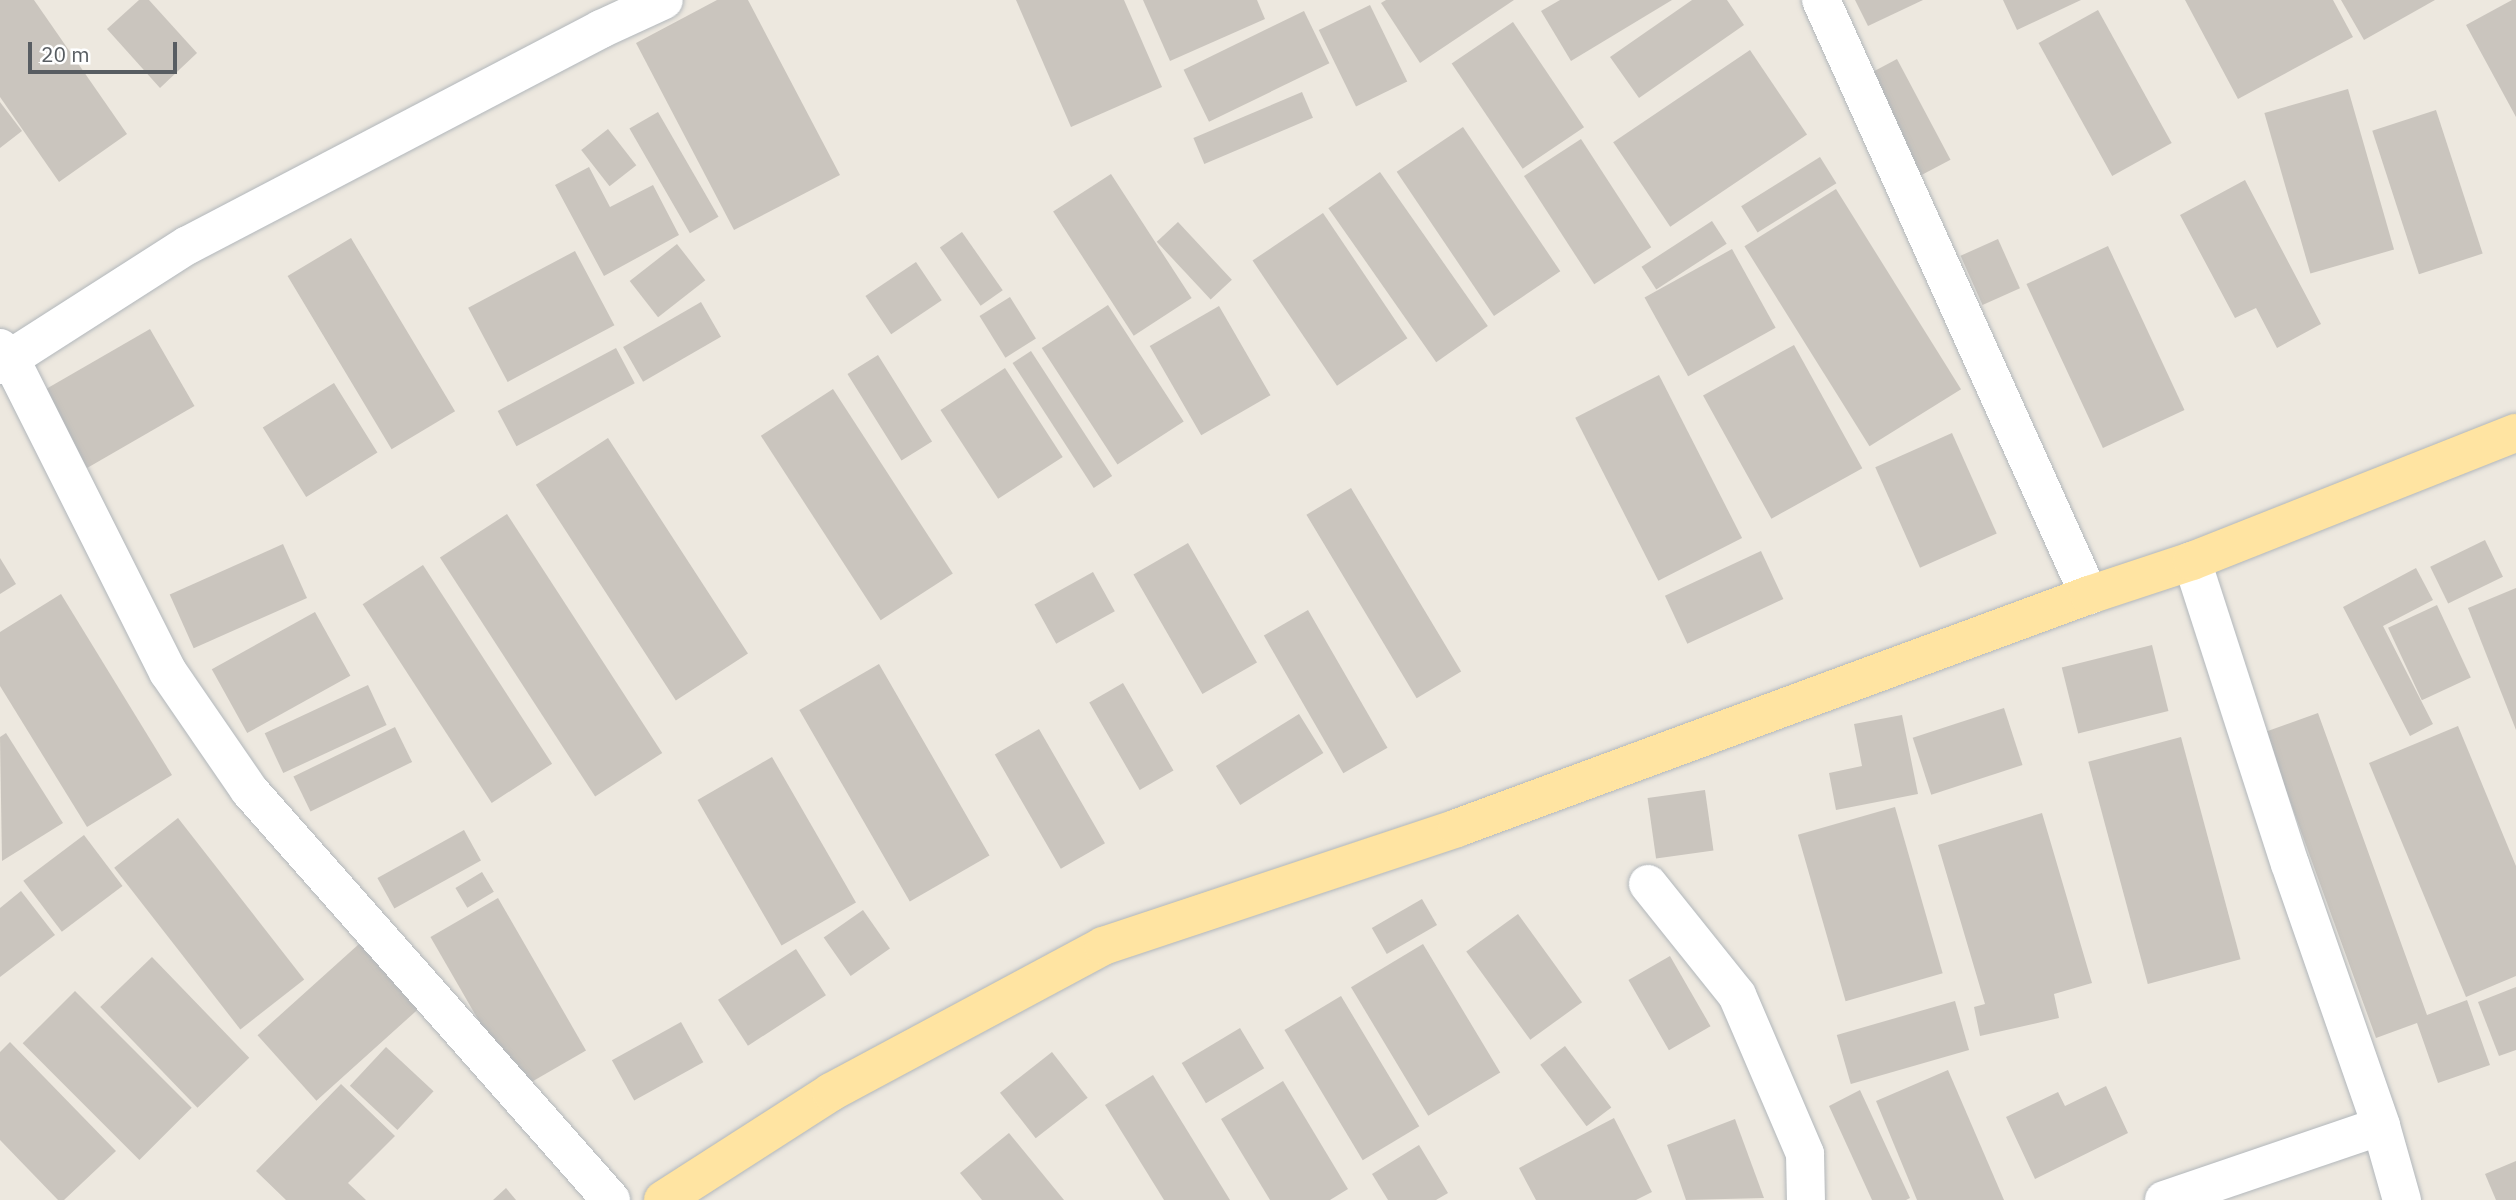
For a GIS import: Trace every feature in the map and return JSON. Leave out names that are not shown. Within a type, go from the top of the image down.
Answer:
[{"type":"main road","points":[[663,1200],[831,1092],[1103,946],[1457,828],[2089,595],[2192,561],[2516,433]]},
{"type":"street","points":[[611,1200],[248,790],[167,672],[3,357],[188,245],[601,29],[664,0]]},
{"type":"street","points":[[1821,0],[2089,595]]},
{"type":"street","points":[[2192,561],[2290,864],[2381,1126],[2402,1200]]},
{"type":"street","points":[[1648,884],[1737,995],[1805,1154],[1806,1200]]},
{"type":"street","points":[[2164,1200],[2381,1126]]},
{"type":"building","points":[[0,0],[34,0],[127,134],[59,182],[0,97]]},
{"type":"building","points":[[139,0],[149,0],[197,53],[160,88],[107,29]]},
{"type":"building","points":[[717,0],[748,0],[840,175],[734,230],[636,43]]},
{"type":"building","points":[[1016,0],[1124,0],[1162,87],[1071,127]]},
{"type":"building","points":[[1143,0],[1257,0],[1265,19],[1170,61]]},
{"type":"building","points":[[1386,0],[1514,0],[1420,63],[1381,3]]},
{"type":"building","points":[[1560,0],[1672,0],[1571,61],[1541,11]]},
{"type":"building","points":[[1692,0],[1727,0],[1744,25],[1639,98],[1610,57]]},
{"type":"building","points":[[1855,0],[1923,0],[1868,26]]},
{"type":"building","points":[[2003,0],[2081,0],[2017,30]]},
{"type":"building","points":[[2185,0],[2333,0],[2353,37],[2238,99]]},
{"type":"building","points":[[2341,0],[2435,0],[2364,40]]},
{"type":"building","points":[[2516,0],[2516,117],[2466,25]]},
{"type":"building","points":[[1370,5],[1407,81],[1356,106],[1319,30]]},
{"type":"building","points":[[2098,10],[2172,143],[2112,176],[2039,43]]},
{"type":"building","points":[[1304,11],[1329,63],[1209,122],[1184,70]]},
{"type":"building","points":[[1513,22],[1584,127],[1523,169],[1452,63]]},
{"type":"building","points":[[1750,50],[1807,135],[1670,227],[1613,142]]},
{"type":"building","points":[[1897,59],[1951,160],[1913,179],[1860,79]]},
{"type":"building","points":[[2348,89],[2394,250],[2310,274],[2264,113]]},
{"type":"building","points":[[1302,92],[1313,118],[1204,164],[1193,138]]},
{"type":"building","points":[[0,102],[22,131],[0,148]]},
{"type":"building","points":[[2436,110],[2483,254],[2419,274],[2372,131]]},
{"type":"building","points":[[658,112],[718,217],[690,233],[629,128]]},
{"type":"building","points":[[1463,127],[1560,271],[1494,316],[1397,172]]},
{"type":"building","points":[[608,129],[636,165],[610,186],[581,150]]},
{"type":"building","points":[[1581,139],[1651,247],[1594,284],[1524,176]]},
{"type":"building","points":[[1820,157],[1836,183],[1758,233],[1741,206]]},
{"type":"building","points":[[589,167],[610,207],[653,185],[679,235],[604,276],[555,185]]},
{"type":"building","points":[[1380,172],[1488,326],[1436,362],[1328,208]]},
{"type":"building","points":[[1111,174],[1192,298],[1134,336],[1053,212]]},
{"type":"building","points":[[2245,180],[2321,324],[2277,348],[2256,308],[2235,318],[2180,215]]},
{"type":"building","points":[[1836,189],[1961,389],[1869,446],[1744,246]]},
{"type":"building","points":[[1323,213],[1407,338],[1337,386],[1253,261]]},
{"type":"building","points":[[1712,221],[1727,244],[1656,289],[1642,267]]},
{"type":"building","points":[[1178,222],[1232,280],[1211,300],[1157,242]]},
{"type":"building","points":[[962,232],[1003,290],[981,306],[940,247]]},
{"type":"building","points":[[351,238],[455,411],[392,449],[288,276]]},
{"type":"building","points":[[1998,239],[2020,288],[1983,305],[1961,256]]},
{"type":"building","points":[[677,244],[705,280],[658,317],[630,281]]},
{"type":"building","points":[[2108,246],[2184,410],[2103,448],[2026,284]]},
{"type":"building","points":[[1732,249],[1776,328],[1688,376],[1645,297]]},
{"type":"building","points":[[575,251],[614,325],[508,382],[468,308]]},
{"type":"building","points":[[916,262],[942,300],[891,334],[865,296]]},
{"type":"building","points":[[1010,297],[1036,339],[1005,358],[979,316]]},
{"type":"building","points":[[701,302],[721,337],[643,382],[623,347]]},
{"type":"building","points":[[1108,305],[1184,422],[1117,465],[1042,348]]},
{"type":"building","points":[[1219,306],[1270,395],[1201,435],[1150,346]]},
{"type":"building","points":[[150,329],[195,406],[87,468],[43,391]]},
{"type":"building","points":[[1794,345],[1862,468],[1771,519],[1703,395]]},
{"type":"building","points":[[616,348],[635,383],[516,446],[498,411]]},
{"type":"building","points":[[1031,351],[1112,476],[1094,488],[1013,363]]},
{"type":"building","points":[[878,355],[932,442],[902,461],[847,374]]},
{"type":"building","points":[[1005,368],[1063,457],[998,499],[940,410]]},
{"type":"building","points":[[1659,375],[1742,538],[1658,581],[1575,418]]},
{"type":"building","points":[[334,383],[377,453],[306,497],[263,428]]},
{"type":"building","points":[[833,389],[953,574],[881,620],[761,436]]},
{"type":"building","points":[[1952,433],[1997,533],[1920,568],[1875,467]]},
{"type":"building","points":[[608,438],[748,654],[676,700],[536,485]]},
{"type":"building","points":[[1351,488],[1461,671],[1417,698],[1306,515]]},
{"type":"building","points":[[507,514],[662,753],[595,797],[440,558]]},
{"type":"building","points":[[2485,540],[2503,577],[2448,604],[2430,567]]},
{"type":"building","points":[[1188,543],[1257,663],[1202,694],[1133,574]]},
{"type":"building","points":[[283,544],[307,598],[194,648],[170,594]]},
{"type":"building","points":[[1761,551],[1783,599],[1687,644],[1665,596]]},
{"type":"building","points":[[0,558],[16,584],[0,594]]},
{"type":"building","points":[[423,565],[552,764],[492,803],[363,604]]},
{"type":"building","points":[[2416,568],[2433,600],[2383,626],[2433,724],[2410,736],[2343,607]]},
{"type":"building","points":[[1093,572],[1115,611],[1056,644],[1034,604]]},
{"type":"building","points":[[2516,588],[2516,730],[2468,608]]},
{"type":"building","points":[[61,594],[172,775],[87,827],[0,686],[0,632]]},
{"type":"building","points":[[2437,605],[2471,678],[2422,700],[2388,628]]},
{"type":"building","points":[[1308,610],[1388,748],[1343,773],[1264,636]]},
{"type":"building","points":[[315,612],[350,676],[247,733],[212,669]]},
{"type":"building","points":[[2152,645],[2168,711],[2078,733],[2062,667]]},
{"type":"building","points":[[879,664],[990,855],[910,901],[799,710]]},
{"type":"building","points":[[1123,683],[1174,770],[1140,790],[1089,702]]},
{"type":"building","points":[[368,685],[387,725],[283,773],[265,733]]},
{"type":"building","points":[[2004,708],[2023,765],[1931,795],[1913,738]]},
{"type":"building","points":[[2318,713],[2427,1015],[2467,1000],[2490,1065],[2438,1083],[2417,1023],[2376,1038],[2265,732]]},
{"type":"building","points":[[1299,714],[1323,753],[1240,805],[1216,766]]},
{"type":"building","points":[[1902,715],[1918,794],[1836,810],[1829,773],[1862,766],[1854,724]]},
{"type":"building","points":[[2458,726],[2516,866],[2516,976],[2466,997],[2369,763]]},
{"type":"building","points":[[395,727],[412,762],[311,812],[293,777]]},
{"type":"building","points":[[1039,729],[1105,843],[1061,869],[995,754]]},
{"type":"building","points":[[6,733],[63,823],[2,861],[0,737]]},
{"type":"building","points":[[2181,737],[2241,959],[2148,984],[2088,762]]},
{"type":"building","points":[[772,757],[856,902],[782,945],[698,800]]},
{"type":"building","points":[[1705,790],[1713,850],[1656,858],[1648,798]]},
{"type":"building","points":[[1895,807],[1943,973],[1846,1001],[1798,835]]},
{"type":"building","points":[[2042,813],[2092,983],[2054,994],[2059,1018],[1980,1036],[1974,1007],[1985,1004],[1938,845]]},
{"type":"building","points":[[178,818],[304,980],[240,1029],[114,868]]},
{"type":"building","points":[[464,830],[481,861],[394,909],[377,878]]},
{"type":"building","points":[[84,835],[123,886],[62,932],[23,881]]},
{"type":"building","points":[[482,872],[494,892],[467,908],[455,888]]},
{"type":"building","points":[[21,891],[55,935],[0,977],[0,908]]},
{"type":"building","points":[[498,898],[586,1050],[518,1089],[430,937]]},
{"type":"building","points":[[1422,899],[1437,925],[1387,954],[1372,928]]},
{"type":"building","points":[[863,910],[890,949],[851,976],[824,938]]},
{"type":"building","points":[[1518,914],[1582,1002],[1530,1040],[1466,952]]},
{"type":"building","points":[[369,935],[428,1000],[316,1101],[258,1035]]},
{"type":"building","points":[[1423,944],[1500,1073],[1428,1116],[1351,987]]},
{"type":"building","points":[[796,949],[826,995],[748,1046],[718,1000]]},
{"type":"building","points":[[1670,956],[1710,1026],[1669,1050],[1628,980]]},
{"type":"building","points":[[152,957],[249,1058],[197,1108],[100,1007]]},
{"type":"building","points":[[2516,987],[2516,1050],[2499,1056],[2478,1002]]},
{"type":"building","points":[[75,991],[192,1108],[139,1160],[23,1043]]},
{"type":"building","points":[[1341,996],[1419,1126],[1363,1160],[1284,1030]]},
{"type":"building","points":[[1955,1001],[1969,1050],[1851,1084],[1837,1035]]},
{"type":"building","points":[[681,1022],[703,1062],[634,1101],[612,1060]]},
{"type":"building","points":[[1240,1028],[1264,1068],[1206,1103],[1182,1063]]},
{"type":"building","points":[[10,1042],[116,1151],[64,1200],[58,1200],[0,1140],[0,1052]]},
{"type":"building","points":[[1565,1046],[1611,1107],[1587,1126],[1540,1065]]},
{"type":"building","points":[[386,1047],[434,1091],[397,1130],[350,1086]]},
{"type":"building","points":[[1052,1052],[1088,1098],[1036,1138],[1000,1093]]},
{"type":"building","points":[[1948,1070],[2004,1200],[1917,1200],[1876,1101]]},
{"type":"building","points":[[1153,1075],[1230,1200],[1164,1200],[1105,1105]]},
{"type":"building","points":[[1283,1081],[1348,1189],[1330,1200],[1270,1200],[1221,1119]]},
{"type":"building","points":[[341,1084],[395,1136],[348,1183],[366,1200],[286,1200],[256,1171]]},
{"type":"building","points":[[2106,1086],[2128,1133],[2035,1179],[2006,1117],[2058,1092],[2065,1106]]},
{"type":"building","points":[[1860,1090],[1910,1198],[1906,1200],[1872,1200],[1829,1106]]},
{"type":"building","points":[[1614,1118],[1652,1192],[1636,1200],[1536,1200],[1519,1168]]},
{"type":"building","points":[[1735,1119],[1764,1198],[1686,1200],[1667,1145]]},
{"type":"building","points":[[1009,1133],[1064,1200],[982,1200],[960,1173]]},
{"type":"building","points":[[1419,1145],[1448,1193],[1436,1200],[1388,1200],[1372,1174]]},
{"type":"building","points":[[2516,1161],[2516,1200],[2496,1200],[2485,1174]]},
{"type":"building","points":[[506,1188],[516,1200],[493,1200]]}]
